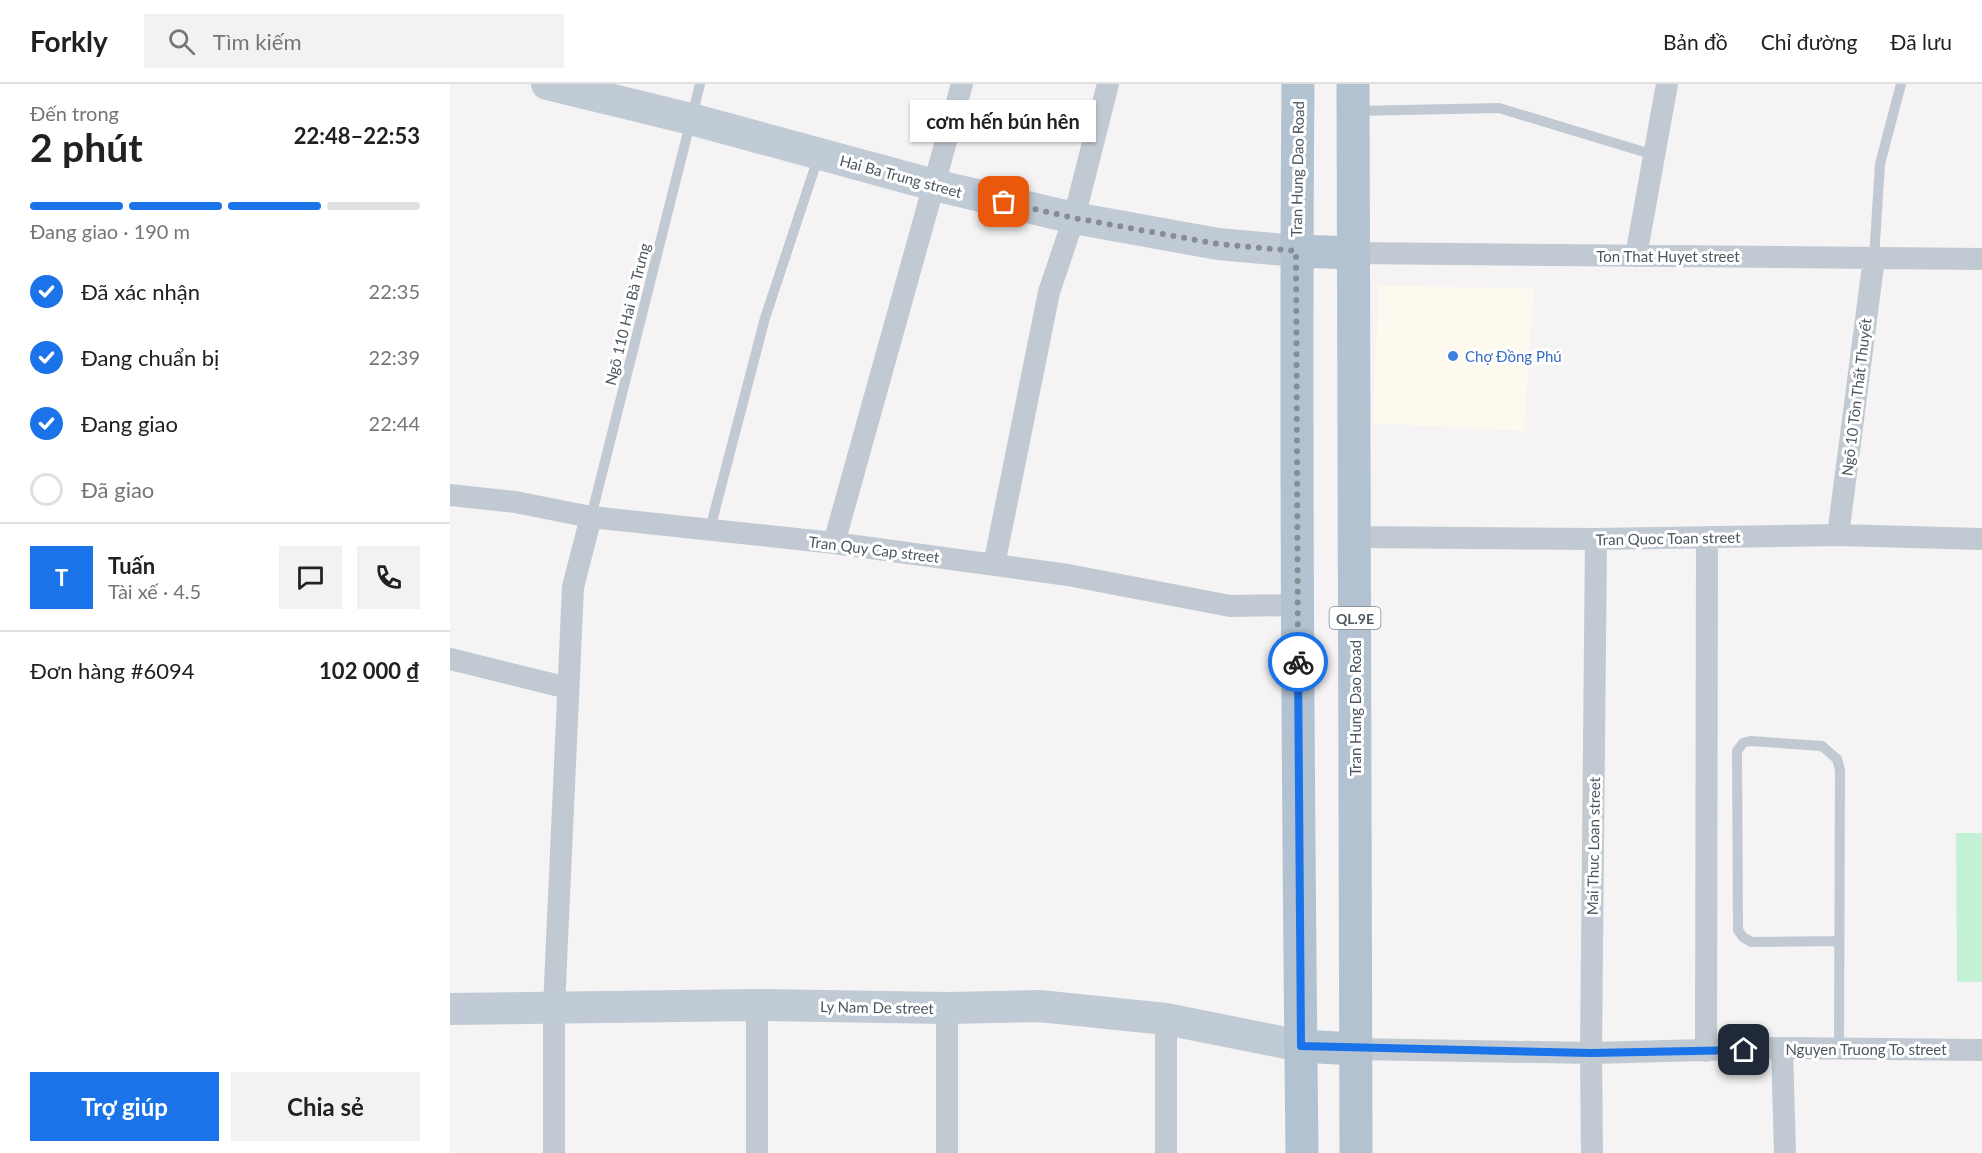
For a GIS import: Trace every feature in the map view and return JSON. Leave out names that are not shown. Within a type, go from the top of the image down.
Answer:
[{"type":"main road","name":"Tran Hung Dao Road","points":[[1298,84],[1297,606],[1302,1153]]},
{"type":"main road","name":"Tran Hung Dao Road","points":[[1353,98],[1356,1153]]},
{"type":"main road","points":[[1296,251],[1353,253]]},
{"type":"main road","points":[[1301,1046],[1355,1049]]},
{"type":"street","name":"Hai Ba Trung street","points":[[547,84],[691,119],[934,185],[1074,218],[1218,244],[1296,251]]},
{"type":"street","points":[[834,543],[962,84]]},
{"type":"street","points":[[994,565],[1049,292],[1074,218],[1108,84]]},
{"type":"street","points":[[1636,256],[1667,84]]},
{"type":"street","name":"Ton That Huyet street","points":[[1353,253],[1982,259]]},
{"type":"street","name":"Ngõ 10 Tôn Thất Thuyết","points":[[1838,535],[1874,258]]},
{"type":"street","name":"Tran Quy Cap street","points":[[450,495],[515,502],[591,517],[834,543],[1068,575],[1230,606],[1297,606]]},
{"type":"street","points":[[554,1153],[555,1007],[573,587],[591,517]]},
{"type":"street","name":"Tran Quoc Toan street","points":[[1355,537],[1596,539],[1838,535],[1982,539]]},
{"type":"street","points":[[1706,1051],[1707,537]]},
{"type":"street","name":"Mai Thuc Loan street","points":[[1592,1153],[1596,539]]},
{"type":"street","points":[[450,659],[568,688]]},
{"type":"street","points":[[757,1005],[757,1153]]},
{"type":"street","name":"Ly Nam De street","points":[[450,1009],[757,1005],[947,1008],[1039,1006],[1166,1019],[1301,1046]]},
{"type":"street","points":[[947,1008],[947,1153]]},
{"type":"street","points":[[1166,1019],[1166,1153]]},
{"type":"street","points":[[1782,1048],[1785,1153]]},
{"type":"street","name":"Nguyen Truong To street","points":[[1355,1049],[1591,1053],[1782,1048],[1982,1050]]},
{"type":"lane","name":"Ngõ 110 Hai Bà Trưng","points":[[591,517],[700,84]]},
{"type":"lane","points":[[1874,258],[1880,164],[1900,84]]},
{"type":"lane","points":[[1353,98],[1499,108],[1654,155]]},
{"type":"lane","points":[[710,529],[765,318],[819,154]]},
{"type":"lane","points":[[1838,941],[1751,942],[1738,930],[1737,751],[1743,743],[1750,741],[1822,746],[1837,759],[1840,770],[1839,1048]]},
{"type":"shaded area","name":"Chợ Đồng Phú","points":[[1379,286],[1534,288],[1524,431],[1373,423]]},
{"type":"green space","points":[[1956,833],[1982,833],[1982,982],[1957,982]]},
{"type":"way so far","points":[[1004,202],[1074,218],[1218,244],[1296,251],[1298,662]]},
{"type":"place","name":"cơm hến bún hên","points":[[1004,202]]},
{"type":"place","name":"Chợ Đồng Phú","points":[[1453,356]]},
{"type":"route","points":[[1298,662],[1301,1046],[1591,1053],[1744,1050]]}]
